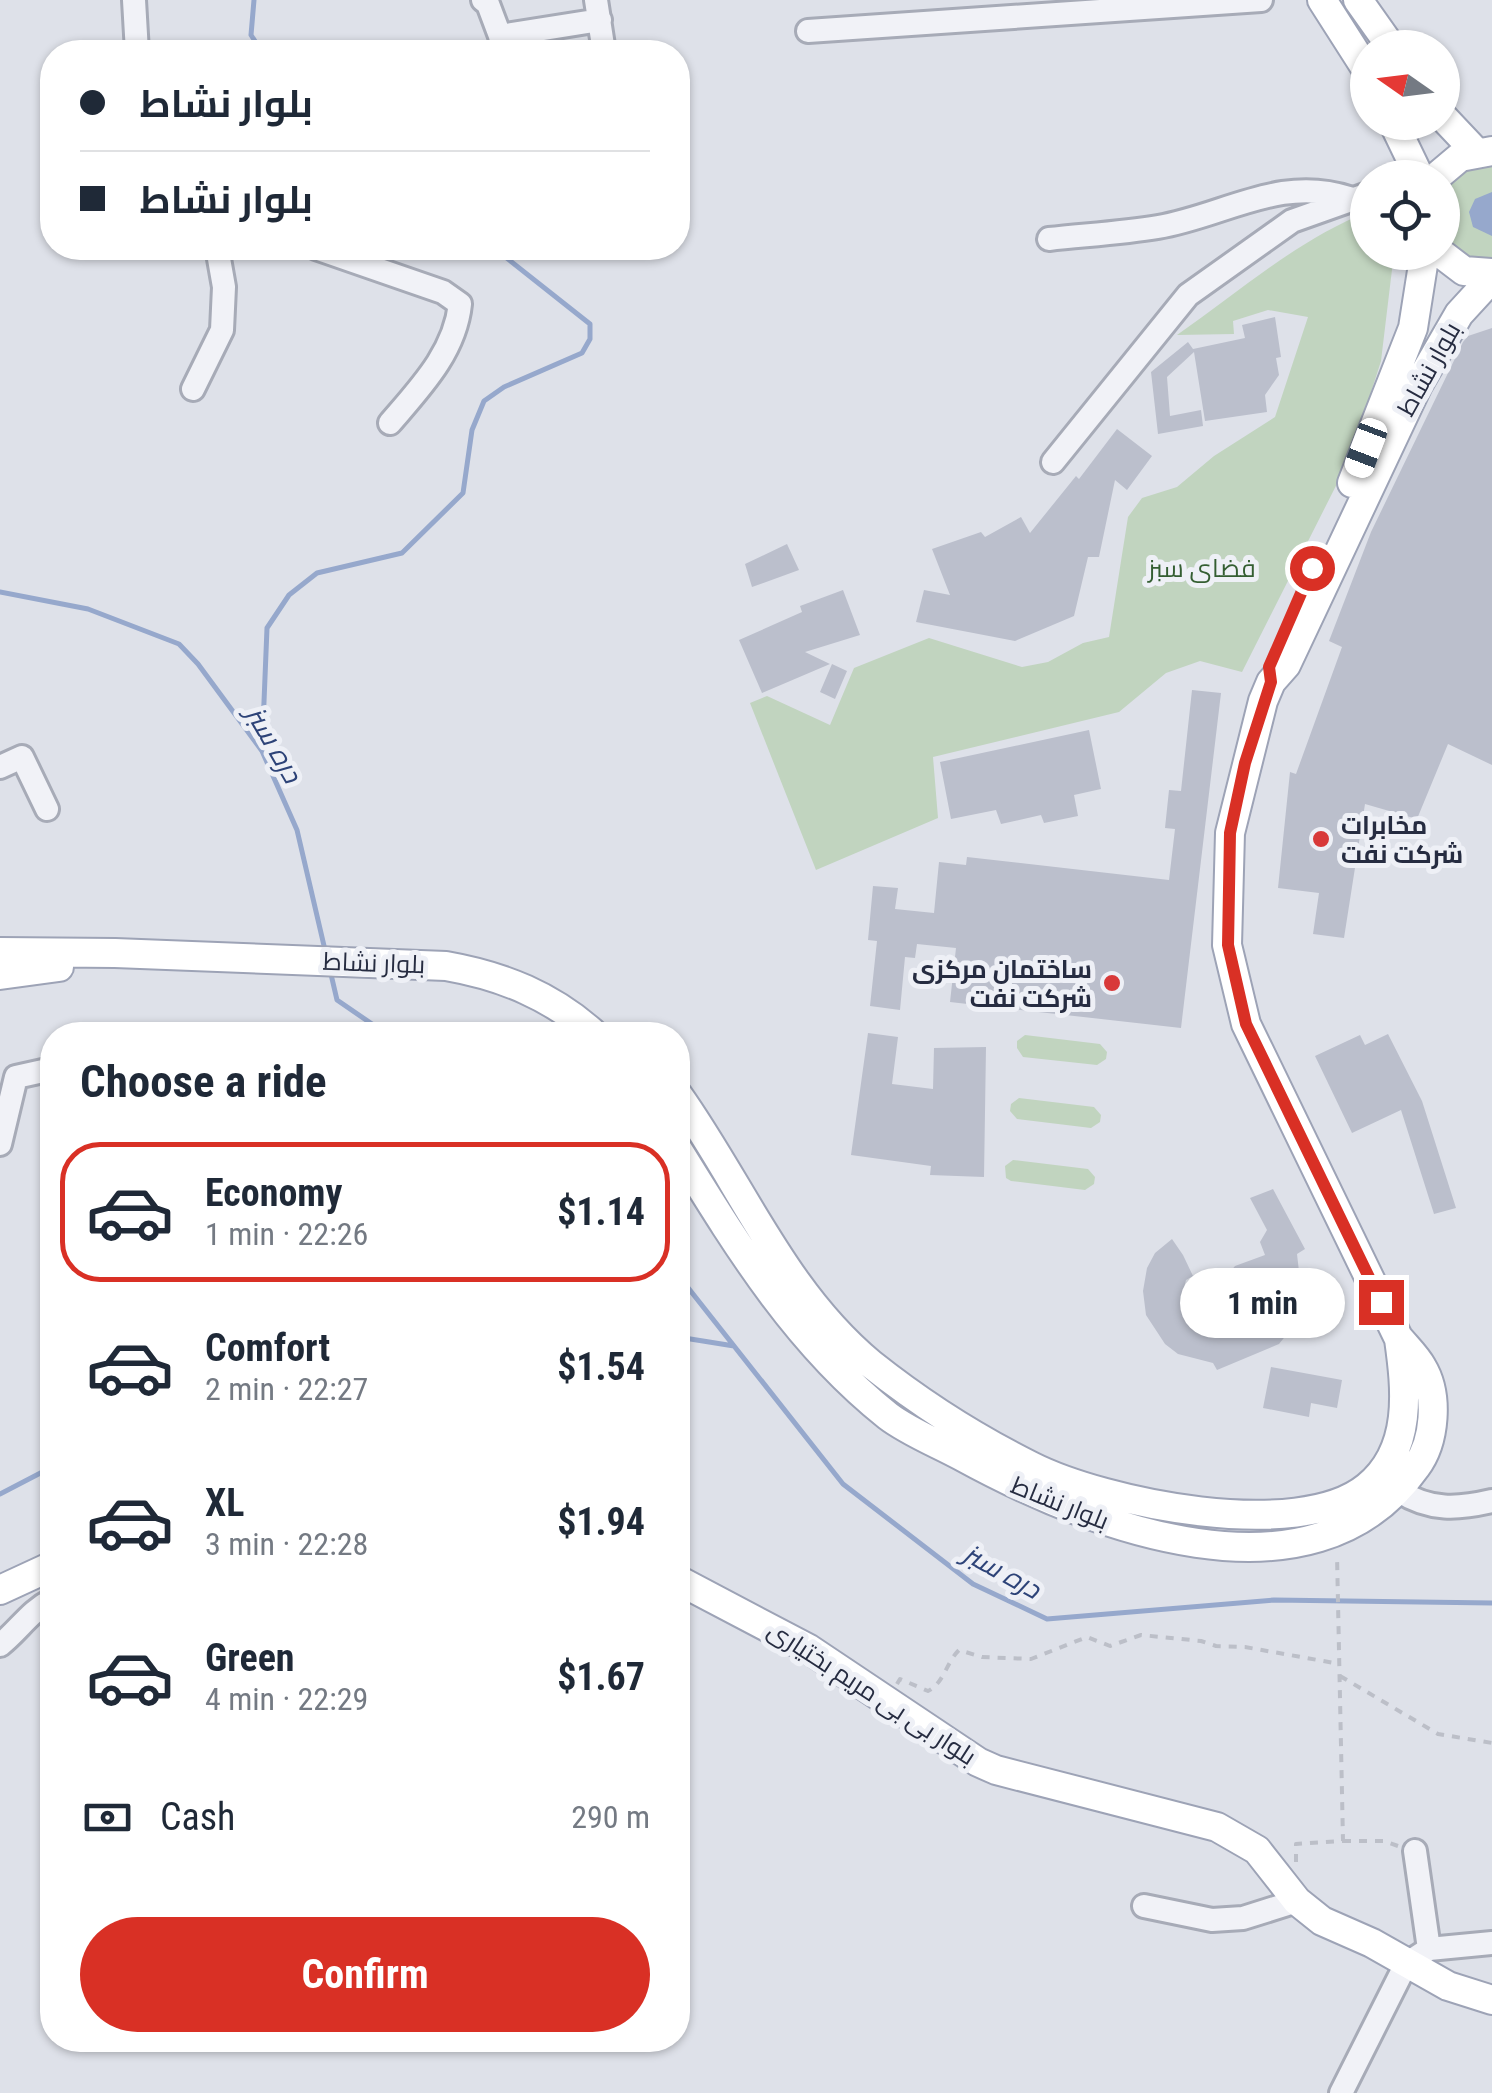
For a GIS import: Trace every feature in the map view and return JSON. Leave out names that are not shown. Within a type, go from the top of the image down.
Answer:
[{"type":"main road","points":[[1322,0],[1350,44]]},
{"type":"main road","points":[[1358,0],[1379,30]]},
{"type":"main road","points":[[1460,131],[1484,152]]},
{"type":"main road","points":[[1455,160],[1484,152]]},
{"type":"main road","points":[[1460,268],[1492,275]]},
{"type":"main road","name":"بلوار نشاط","points":[[1271,682],[1269,667],[1284,628],[1355,478],[1413,328],[1422,270]]},
{"type":"main road","name":"بلوار نشاط","points":[[690,1169],[745,1258],[807,1341],[890,1418],[1005,1480],[1124,1529],[1212,1546],[1293,1543],[1334,1532],[1360,1522],[1400,1491],[1426,1454],[1433,1404],[1424,1369],[1398,1337],[1246,1024],[1228,945],[1230,833],[1245,763],[1271,682],[1286,665],[1418,385],[1459,314],[1492,275]]},
{"type":"main road","name":"بلوار نشاط","points":[[0,952],[446,966],[479,972],[536,994],[580,1022]]},
{"type":"main road","name":"بلوار نشاط","points":[[0,975],[135,956]]},
{"type":"main road","name":"بلوار نشاط","points":[[690,1113],[814,1309],[871,1364],[954,1423],[1034,1468],[1128,1500],[1232,1514],[1302,1513],[1336,1503],[1368,1486],[1390,1458],[1404,1425],[1406,1392],[1398,1337]]},
{"type":"main road","points":[[0,1590],[40,1572]]},
{"type":"main road","name":"بلوار بی بی مریم بختیاری","points":[[690,1586],[808,1649],[958,1750],[996,1770],[1188,1817],[1238,1837],[1257,1850],[1297,1901],[1322,1921],[1372,1943],[1418,1956],[1448,1986],[1492,2000]]},
{"type":"street","points":[[134,0],[136,40]]},
{"type":"street","points":[[483,0],[501,40]]},
{"type":"street","points":[[808,31],[1091,6],[1261,0]]},
{"type":"street","points":[[513,40],[598,10],[602,40]]},
{"type":"street","points":[[1049,238],[1161,227],[1280,192],[1326,190],[1350,194]]},
{"type":"street","points":[[1053,462],[1188,296],[1292,220],[1350,199]]},
{"type":"street","points":[[192,388],[222,330],[224,287],[219,260]]},
{"type":"street","points":[[351,260],[443,292],[460,304],[458,326],[440,362],[390,423]]},
{"type":"street","points":[[0,767],[22,756],[47,809]]},
{"type":"street","points":[[0,1144],[16,1077],[40,1072]]},
{"type":"street","points":[[1400,1491],[1417,1502],[1456,1509],[1492,1501]]},
{"type":"street","points":[[0,1645],[40,1606]]},
{"type":"street","points":[[1341,2093],[1418,1956],[1415,1852]]},
{"type":"street","points":[[1144,1906],[1212,1920],[1243,1918],[1297,1901]]},
{"type":"street","points":[[1418,1956],[1492,1944]]},
{"type":"path","points":[[1337,1544],[1343,1841]]},
{"type":"path","points":[[886,1700],[900,1679],[928,1691],[938,1686],[950,1660],[960,1650],[982,1657],[1031,1659],[1087,1637],[1110,1646],[1141,1635],[1201,1641],[1340,1664]]},
{"type":"path","points":[[1340,1676],[1438,1734],[1492,1742]]},
{"type":"path","points":[[1297,1901],[1296,1844],[1384,1842],[1415,1852]]},
{"type":"green space","points":[[1492,163],[1492,262],[1460,253],[1463,169]]},
{"type":"green space","name":"فضای سبز","points":[[1350,220],[1350,270],[1392,270],[1381,361],[1350,458],[1242,672],[1200,661],[1166,673],[1119,712],[933,757],[938,818],[816,870],[750,703],[767,696],[830,725],[854,668],[929,638],[1022,667],[1048,662],[1083,643],[1109,637],[1128,517],[1142,498],[1177,487],[1214,456],[1275,417],[1308,317],[1268,310],[1233,321],[1234,334],[1177,335],[1292,252]]},
{"type":"green space","points":[[1025,1035],[1100,1044],[1107,1052],[1106,1059],[1097,1065],[1023,1057],[1017,1041]]},
{"type":"green space","points":[[1019,1098],[1094,1107],[1101,1115],[1100,1122],[1091,1128],[1017,1119],[1010,1111],[1011,1104]]},
{"type":"green space","points":[[1013,1160],[1088,1169],[1095,1177],[1094,1184],[1085,1190],[1011,1181],[1006,1178],[1005,1166]]},
{"type":"water","points":[[1492,192],[1492,236],[1473,227],[1469,212],[1475,199]]},
{"type":"building","points":[[1275,317],[1281,357],[1276,358],[1279,375],[1265,395],[1267,412],[1205,421],[1194,352],[1167,377],[1170,416],[1201,410],[1203,426],[1158,434],[1151,372],[1188,342],[1193,349],[1245,338],[1242,325]]},
{"type":"building","points":[[1492,328],[1492,765],[1448,744],[1417,819],[1365,804],[1344,938],[1313,934],[1319,893],[1278,888],[1290,772],[1296,774],[1342,647],[1329,641],[1371,532],[1463,342],[1468,336]]},
{"type":"building","points":[[1117,429],[1152,456],[1127,490],[1115,480],[1099,557],[1088,557],[1074,616],[1015,641],[916,622],[924,590],[950,595],[932,549],[981,532],[985,537],[1021,517],[1030,533]]},
{"type":"building","points":[[787,544],[799,570],[752,587],[745,564]]},
{"type":"building","points":[[843,590],[860,635],[805,652],[830,664],[762,693],[739,640],[802,612],[800,606]]},
{"type":"building","points":[[832,664],[847,671],[835,699],[820,692]]},
{"type":"building","points":[[1192,690],[1221,693],[1181,1028],[950,1002],[956,948],[917,944],[915,958],[905,957],[900,1010],[870,1006],[877,941],[868,940],[873,886],[898,888],[895,909],[934,913],[939,862],[966,865],[967,857],[1169,880],[1175,829],[1165,828],[1169,790],[1181,791]]},
{"type":"building","points":[[1089,730],[1101,789],[1074,795],[1078,816],[1044,823],[1041,815],[1001,824],[996,810],[951,819],[940,762]]},
{"type":"building","points":[[868,1033],[898,1037],[892,1084],[933,1089],[934,1048],[986,1047],[984,1177],[930,1175],[931,1166],[851,1155]]},
{"type":"building","points":[[1388,1034],[1422,1101],[1456,1208],[1434,1214],[1401,1110],[1352,1133],[1315,1056],[1360,1035],[1365,1045]]},
{"type":"building","points":[[1273,1189],[1305,1249],[1297,1254],[1301,1289],[1295,1309],[1304,1313],[1279,1344],[1217,1370],[1213,1363],[1178,1354],[1165,1344],[1146,1315],[1143,1291],[1147,1268],[1155,1253],[1172,1239],[1183,1255],[1193,1276],[1186,1280],[1182,1296],[1187,1309],[1198,1318],[1209,1322],[1244,1306],[1229,1279],[1230,1272],[1235,1266],[1265,1255],[1260,1242],[1267,1230],[1250,1198]]},
{"type":"building","points":[[1271,1367],[1342,1380],[1337,1408],[1311,1403],[1309,1417],[1263,1408]]},
{"type":"waterway","points":[[254,0],[251,35],[254,40]]},
{"type":"waterway","points":[[262,751],[267,628],[289,595],[317,573],[402,553],[463,493],[472,430],[484,401],[504,387],[582,353],[590,339],[590,324],[509,260]]},
{"type":"waterway","name":"دره سبز","points":[[0,592],[88,609],[179,644],[198,664],[262,751],[297,830],[325,950]]},
{"type":"waterway","name":"دره سبز","points":[[330,970],[337,1000],[369,1022]]},
{"type":"waterway","name":"دره سبز","points":[[690,1290],[843,1484],[973,1584],[1047,1619],[1274,1600],[1492,1603]]},
{"type":"waterway","points":[[690,1339],[734,1346]]},
{"type":"waterway","points":[[0,1494],[40,1473]]},
{"type":"place","name":"مخابرات شرکت نفت","points":[[1321,839]]},
{"type":"place","name":"ساختمان مرکزی شرکت نفت","points":[[1112,983]]},
{"type":"route","points":[[1312,568],[1269,667],[1271,682],[1245,763],[1230,833],[1228,945],[1246,1024],[1381,1302]]}]
